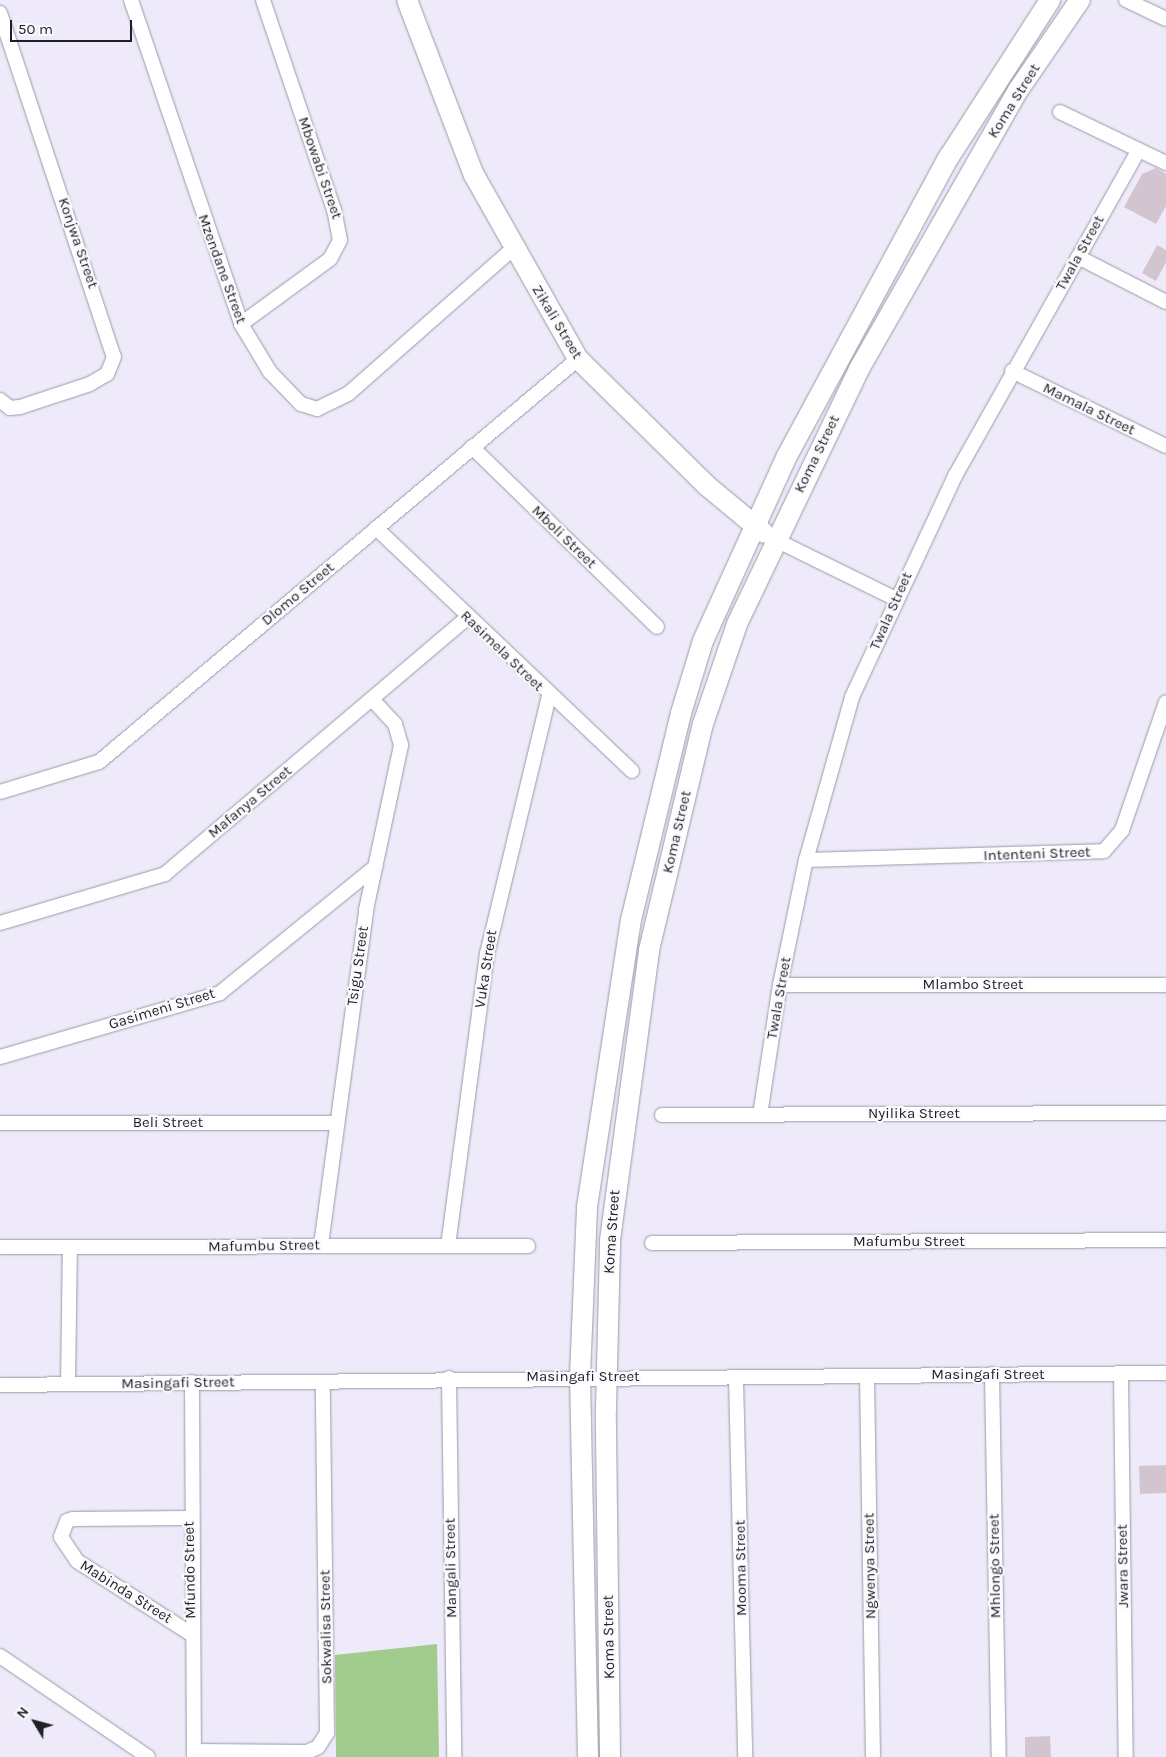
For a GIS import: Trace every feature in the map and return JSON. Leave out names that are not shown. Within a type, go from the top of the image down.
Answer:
[{"type":"main road","name":"Zikali Street","points":[[407,0],[454,132],[578,360],[753,527],[776,540]]},
{"type":"main road","name":"Koma Street","points":[[588,1757],[580,1376],[587,1207],[631,920],[692,675],[753,527],[926,198],[984,97],[1050,0]]},
{"type":"main road","name":"Koma Street","points":[[610,1757],[607,1377],[610,1240],[650,950],[720,667],[810,465],[901,294],[1019,89],[1080,0]]},
{"type":"street","name":"Mzendane Street","points":[[131,0],[241,324],[281,385],[301,404],[317,409],[348,394],[516,248]]},
{"type":"street","name":"Mbowabi Street","points":[[241,324],[330,259],[340,240],[334,210],[263,0]]},
{"type":"street","points":[[1126,0],[1166,18]]},
{"type":"street","name":"Konjwa Street","points":[[0,13],[114,357],[102,379],[5,404]]},
{"type":"street","points":[[1060,112],[1166,163]]},
{"type":"street","name":"Twala Street","points":[[760,1115],[780,985],[806,860],[846,715],[896,599],[954,476],[1139,150]]},
{"type":"street","points":[[1078,257],[1166,302]]},
{"type":"street","name":"Dlomo Street","points":[[0,792],[99,762],[472,447],[578,360]]},
{"type":"street","name":"Mamala Street","points":[[1012,371],[1166,446]]},
{"type":"street","name":"Mboli Street","points":[[472,447],[657,627]]},
{"type":"street","name":"Rasimela Street","points":[[376,528],[549,696],[632,771]]},
{"type":"street","name":"Zikali Street","points":[[776,540],[896,599]]},
{"type":"street","name":"Mafanya Street","points":[[0,923],[159,877],[467,618]]},
{"type":"street","name":"Vuka Street","points":[[448,1246],[487,954],[549,696]]},
{"type":"street","name":"Tsigu Street","points":[[321,1245],[336,1123],[375,867],[401,745],[395,724],[372,699]]},
{"type":"street","name":"Intenteni Street","points":[[806,860],[1104,851],[1122,830],[1166,702]]},
{"type":"street","name":"Gasimeni Street","points":[[0,1057],[220,993],[375,867]]},
{"type":"street","name":"Mlambo Street","points":[[780,985],[1166,985]]},
{"type":"street","name":"Nyilika Street","points":[[662,1115],[1166,1112]]},
{"type":"street","name":"Beli Street","points":[[0,1123],[336,1123]]},
{"type":"street","name":"Mafumbu Street","points":[[652,1243],[1166,1240]]},
{"type":"street","name":"Mafumbu Street","points":[[0,1247],[528,1246]]},
{"type":"street","points":[[68,1384],[70,1248]]},
{"type":"street","name":"Masingafi Street","points":[[0,1384],[323,1383],[449,1378],[580,1376],[736,1379],[1166,1373]]},
{"type":"street","name":"Mhlongo Street","points":[[992,1374],[999,1757]]},
{"type":"street","name":"Jwara Street","points":[[1121,1374],[1126,1757]]},
{"type":"street","name":"Ngwenya Street","points":[[867,1376],[873,1757]]},
{"type":"street","name":"Mangali Street","points":[[449,1378],[454,1757]]},
{"type":"street","name":"Mooma Street","points":[[736,1379],[745,1757]]},
{"type":"street","name":"Mfundo Street","points":[[192,1382],[190,1518],[195,1754]]},
{"type":"street","name":"Sokwalisa Street","points":[[195,1754],[307,1752],[318,1747],[327,1732],[323,1383]]},
{"type":"street","name":"Mabinda Street","points":[[190,1518],[73,1519],[67,1522],[61,1537],[77,1562],[191,1634]]},
{"type":"street","points":[[0,1656],[148,1757]]},
{"type":"green space","points":[[437,1644],[439,1757],[336,1757],[335,1655]]},
{"type":"building","points":[[1156,168],[1166,174],[1166,206],[1156,224],[1124,207],[1142,174]]},
{"type":"building","points":[[1157,245],[1166,250],[1166,262],[1156,281],[1142,273]]},
{"type":"building","points":[[1166,1465],[1166,1493],[1140,1494],[1139,1466]]},
{"type":"building","points":[[1050,1736],[1051,1757],[1025,1757],[1025,1737]]}]
